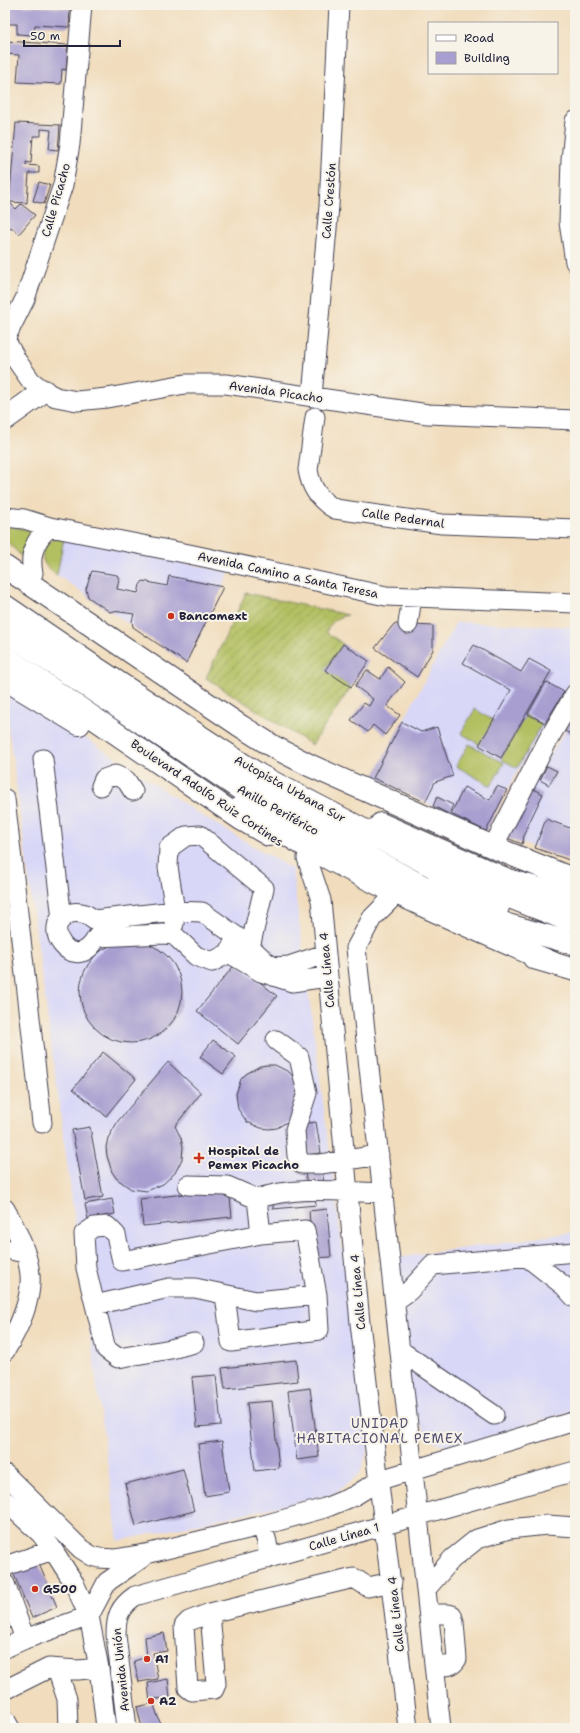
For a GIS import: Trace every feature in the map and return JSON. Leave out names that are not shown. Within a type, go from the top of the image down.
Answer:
[{"type":"main road","points":[[5,419],[44,391]]},
{"type":"main road","points":[[5,550],[33,574],[300,751],[361,787]]},
{"type":"main road","points":[[5,567],[274,747],[311,766],[493,847],[575,880]]},
{"type":"main road","points":[[5,590],[150,694],[231,749],[299,788],[508,880],[575,899]]},
{"type":"main road","name":"Autopista Urbana Sur","points":[[5,606],[93,666],[259,775],[436,868],[563,918],[575,921]]},
{"type":"main road","name":"Autopista Urbana Sur","points":[[5,619],[263,791],[466,897],[575,933]]},
{"type":"main road","name":"Anillo Periférico","points":[[5,631],[134,717],[188,756],[248,794],[452,902],[508,925],[575,944]]},
{"type":"main road","points":[[5,647],[171,760],[304,846],[379,886],[464,925],[553,963]]},
{"type":"main road","name":"Boulevard Adolfo Ruiz Cortines","points":[[5,657],[241,819],[307,858],[424,916],[519,954],[575,970]]},
{"type":"main road","points":[[5,679],[186,789],[241,819]]},
{"type":"street","name":"Calle Picacho","points":[[5,339],[25,298],[63,185],[70,144],[82,5]]},
{"type":"street","name":"Calle Crestón","points":[[312,396],[329,206],[339,5]]},
{"type":"street","points":[[575,120],[571,160],[569,222],[575,262]]},
{"type":"street","name":"Avenida Picacho","points":[[5,339],[27,376],[44,391],[56,397],[77,401],[107,398],[185,384],[219,384],[312,396],[428,414],[575,420]]},
{"type":"street","name":"Calle Pedernal","points":[[315,417],[308,470],[309,478],[316,494],[335,509],[442,524],[575,530]]},
{"type":"street","name":"Avenida Camino a Santa Teresa","points":[[5,517],[24,519],[50,527],[189,554],[386,596],[575,603]]},
{"type":"street","points":[[33,574],[31,559],[35,545],[39,538],[50,527]]},
{"type":"street","points":[[408,624],[412,597]]},
{"type":"street","points":[[493,847],[548,740],[575,694]]},
{"type":"street","points":[[43,759],[62,919]]},
{"type":"street","points":[[101,786],[104,779],[115,775],[126,780],[133,791]]},
{"type":"street","points":[[5,799],[42,1124]]},
{"type":"street","points":[[174,935],[175,911],[168,867],[169,848],[186,836],[200,835],[264,888],[238,945],[212,962],[196,956],[174,935],[164,934],[97,937],[93,946],[85,951],[76,952],[68,950],[61,944],[57,936],[58,927],[62,919],[69,914],[78,912],[87,914],[94,920],[175,911],[202,912],[238,945],[263,967],[292,982],[327,977]]},
{"type":"street","name":"Calle Línea 4","points":[[307,858],[321,900],[360,1323],[380,1480],[408,1728]]},
{"type":"street","points":[[390,900],[372,918],[356,948],[442,1728]]},
{"type":"street","points":[[263,967],[289,966],[325,954]]},
{"type":"street","points":[[276,1040],[299,1057],[307,1093],[295,1130],[297,1156],[302,1164],[321,1164],[345,1159],[379,1155]]},
{"type":"street","points":[[188,1185],[227,1186],[257,1199],[272,1194],[318,1191],[384,1194]]},
{"type":"street","points":[[257,1199],[261,1234]]},
{"type":"street","points":[[5,1209],[15,1226],[25,1253],[30,1274],[30,1292],[20,1319],[5,1351]]},
{"type":"street","points":[[194,1343],[171,1349],[118,1358],[106,1349],[86,1268],[84,1234],[94,1227],[107,1226],[116,1235],[122,1261],[261,1234],[305,1230],[317,1295],[319,1330],[231,1342],[225,1295]]},
{"type":"street","points":[[5,1249],[25,1253]]},
{"type":"street","points":[[395,1301],[409,1291],[433,1265],[575,1252]]},
{"type":"street","points":[[527,1257],[571,1289]]},
{"type":"street","points":[[95,1305],[168,1288],[195,1288],[256,1301],[317,1295]]},
{"type":"street","points":[[401,1351],[494,1416]]},
{"type":"street","points":[[5,1474],[92,1556],[115,1559],[260,1526],[325,1508],[354,1496],[380,1480],[575,1421]]},
{"type":"street","name":"Calle Línea 1","points":[[119,1612],[125,1603],[135,1596],[575,1471]]},
{"type":"street","name":"Avenida Unión","points":[[5,1501],[42,1534],[74,1583],[89,1616],[99,1668],[106,1728]]},
{"type":"street","points":[[427,1588],[452,1559],[477,1539],[509,1529],[547,1525],[575,1527]]},
{"type":"street","points":[[260,1526],[267,1540],[268,1548],[266,1560]]},
{"type":"street","points":[[5,1567],[53,1550]]},
{"type":"street","points":[[5,1648],[25,1639],[89,1616],[107,1582],[150,1552]]},
{"type":"street","points":[[210,1613],[354,1578],[368,1586],[392,1582]]},
{"type":"street","points":[[5,1584],[25,1639]]},
{"type":"street","name":"Avenida Unión","points":[[119,1612],[116,1622],[116,1635],[127,1728]]},
{"type":"street","points":[[5,1690],[49,1668],[78,1670],[99,1668]]},
{"type":"street","points":[[57,1669],[67,1699],[68,1728]]},
{"type":"street","points":[[5,1719],[10,1728]]},
{"type":"shaded area","points":[[64,538],[229,572],[186,663],[57,575]]},
{"type":"shaded area","points":[[456,622],[575,627],[575,673],[507,790],[486,831],[373,778]]},
{"type":"shaded area","name":"Hospital de Pemex Picacho","points":[[5,684],[199,814],[292,869],[369,1447],[360,1473],[335,1494],[118,1541],[5,702]]},
{"type":"shaded area","points":[[575,714],[575,862],[507,838],[531,788]]},
{"type":"shaded area","points":[[575,1232],[575,1410],[452,1448],[430,1440],[413,1410],[396,1258]]},
{"type":"green space","points":[[5,525],[36,532],[26,544],[23,558],[5,539]]},
{"type":"green space","points":[[59,537],[64,538],[57,575],[47,567],[44,562],[43,553],[44,549],[50,542]]},
{"type":"green space","points":[[246,593],[348,615],[335,620],[326,632],[343,644],[325,670],[351,687],[312,745],[206,678]]},
{"type":"green space","points":[[475,709],[494,721],[480,745],[461,733]]},
{"type":"green space","points":[[526,715],[542,724],[517,768],[501,759]]},
{"type":"green space","points":[[469,744],[504,763],[491,786],[456,766]]},
{"type":"building","points":[[8,5],[70,8],[69,27],[35,25],[34,35],[17,34],[17,24],[7,24],[5,33],[5,11],[7,12]]},
{"type":"building","points":[[5,41],[68,45],[66,70],[62,69],[61,84],[17,82],[19,55],[5,54]]},
{"type":"building","points":[[5,122],[8,122],[6,155],[5,155]]},
{"type":"building","points":[[16,123],[60,125],[58,150],[49,149],[51,130],[41,129],[41,136],[33,136],[31,163],[26,162],[26,165],[39,166],[39,173],[29,173],[27,203],[9,202]]},
{"type":"building","points":[[39,182],[50,185],[44,204],[33,201]]},
{"type":"building","points":[[9,202],[16,209],[21,204],[35,215],[19,234],[11,227],[5,234],[5,207]]},
{"type":"building","name":"Bancomext","points":[[92,571],[117,575],[119,579],[117,589],[138,593],[140,585],[143,581],[167,586],[169,576],[223,587],[186,663],[133,627],[132,621],[134,614],[113,611],[110,612],[88,597],[86,589]]},
{"type":"building","points":[[394,624],[433,626],[433,650],[417,677],[375,648]]},
{"type":"building","points":[[343,644],[369,661],[351,687],[325,670]]},
{"type":"building","points":[[474,645],[521,672],[529,659],[551,671],[501,758],[479,745],[511,690],[463,663]]},
{"type":"building","points":[[388,667],[405,682],[387,706],[400,715],[385,735],[373,725],[368,732],[351,720],[364,703],[369,706],[373,699],[355,686],[367,670],[380,679]]},
{"type":"building","points":[[546,682],[564,692],[545,723],[528,714]]},
{"type":"building","points":[[575,714],[575,733],[574,736],[565,731]]},
{"type":"building","points":[[402,722],[421,732],[437,727],[453,776],[435,782],[425,802],[373,778]]},
{"type":"building","points":[[547,766],[557,771],[549,785],[540,780]]},
{"type":"building","points":[[497,786],[507,790],[486,831],[451,814],[464,787],[490,800]]},
{"type":"building","points":[[531,788],[543,794],[526,829],[527,830],[522,844],[507,838]]},
{"type":"building","points":[[437,797],[453,805],[449,814],[433,806]]},
{"type":"building","points":[[546,819],[575,830],[575,862],[535,848]]},
{"type":"building","points":[[131,941],[151,945],[159,949],[167,956],[174,964],[178,972],[182,992],[178,1012],[174,1020],[167,1028],[159,1035],[151,1039],[131,1043],[111,1039],[103,1035],[95,1028],[88,1020],[84,1012],[80,992],[84,972],[88,964],[95,956],[103,949],[111,945]]},
{"type":"building","points":[[236,963],[277,996],[238,1044],[197,1011]]},
{"type":"building","points":[[213,1040],[236,1057],[223,1074],[200,1057]]},
{"type":"building","points":[[103,1052],[136,1079],[106,1116],[73,1089]]},
{"type":"building","points":[[168,1062],[201,1093],[175,1126],[181,1138],[183,1147],[182,1159],[175,1173],[163,1184],[147,1191],[131,1189],[117,1179],[112,1172],[107,1156],[106,1147],[108,1138],[118,1121]]},
{"type":"building","points":[[275,1065],[289,1072],[294,1078],[300,1092],[290,1120],[277,1128],[269,1129],[261,1128],[247,1122],[238,1109],[236,1094],[241,1079],[246,1074],[260,1066]]},
{"type":"building","points":[[316,1122],[321,1153],[306,1155],[301,1124]]},
{"type":"building","points":[[90,1127],[103,1197],[85,1200],[72,1130]]},
{"type":"building","points":[[322,1170],[324,1183],[307,1185],[305,1172]]},
{"type":"building","points":[[229,1189],[232,1217],[143,1226],[140,1199]]},
{"type":"building","points":[[315,1194],[316,1205],[273,1209],[273,1198]]},
{"type":"building","points":[[112,1199],[115,1214],[88,1219],[85,1204]]},
{"type":"building","points":[[327,1209],[331,1257],[313,1258],[309,1211]]},
{"type":"building","points":[[296,1360],[298,1381],[225,1389],[222,1368]]},
{"type":"building","points":[[216,1375],[221,1425],[197,1427],[192,1377]]},
{"type":"building","points":[[310,1388],[319,1457],[297,1460],[288,1391]]},
{"type":"building","points":[[272,1401],[279,1468],[255,1471],[247,1403]]},
{"type":"building","points":[[222,1441],[229,1492],[205,1496],[198,1444]]},
{"type":"building","points":[[183,1469],[194,1511],[136,1526],[125,1484]]},
{"type":"building","name":"G500","points":[[37,1559],[57,1607],[32,1618],[12,1570]]},
{"type":"building","name":"A1","points":[[164,1633],[167,1651],[153,1653],[158,1679],[139,1682],[134,1661],[147,1657],[145,1637]]},
{"type":"building","name":"A2","points":[[168,1679],[170,1698],[152,1699],[161,1726],[142,1728],[137,1707],[150,1704],[148,1683]]},
{"type":"place","name":"Bancomext","points":[[171,616]]},
{"type":"place","name":"Hospital de Pemex Picacho","points":[[199,1158]]},
{"type":"place","name":"G500","points":[[35,1589]]},
{"type":"place","name":"A1","points":[[147,1659]]},
{"type":"place","name":"A2","points":[[151,1701]]},
{"type":"district","name":"UNIDAD HABITACIONAL PEMEX","points":[[380,1430]]}]
